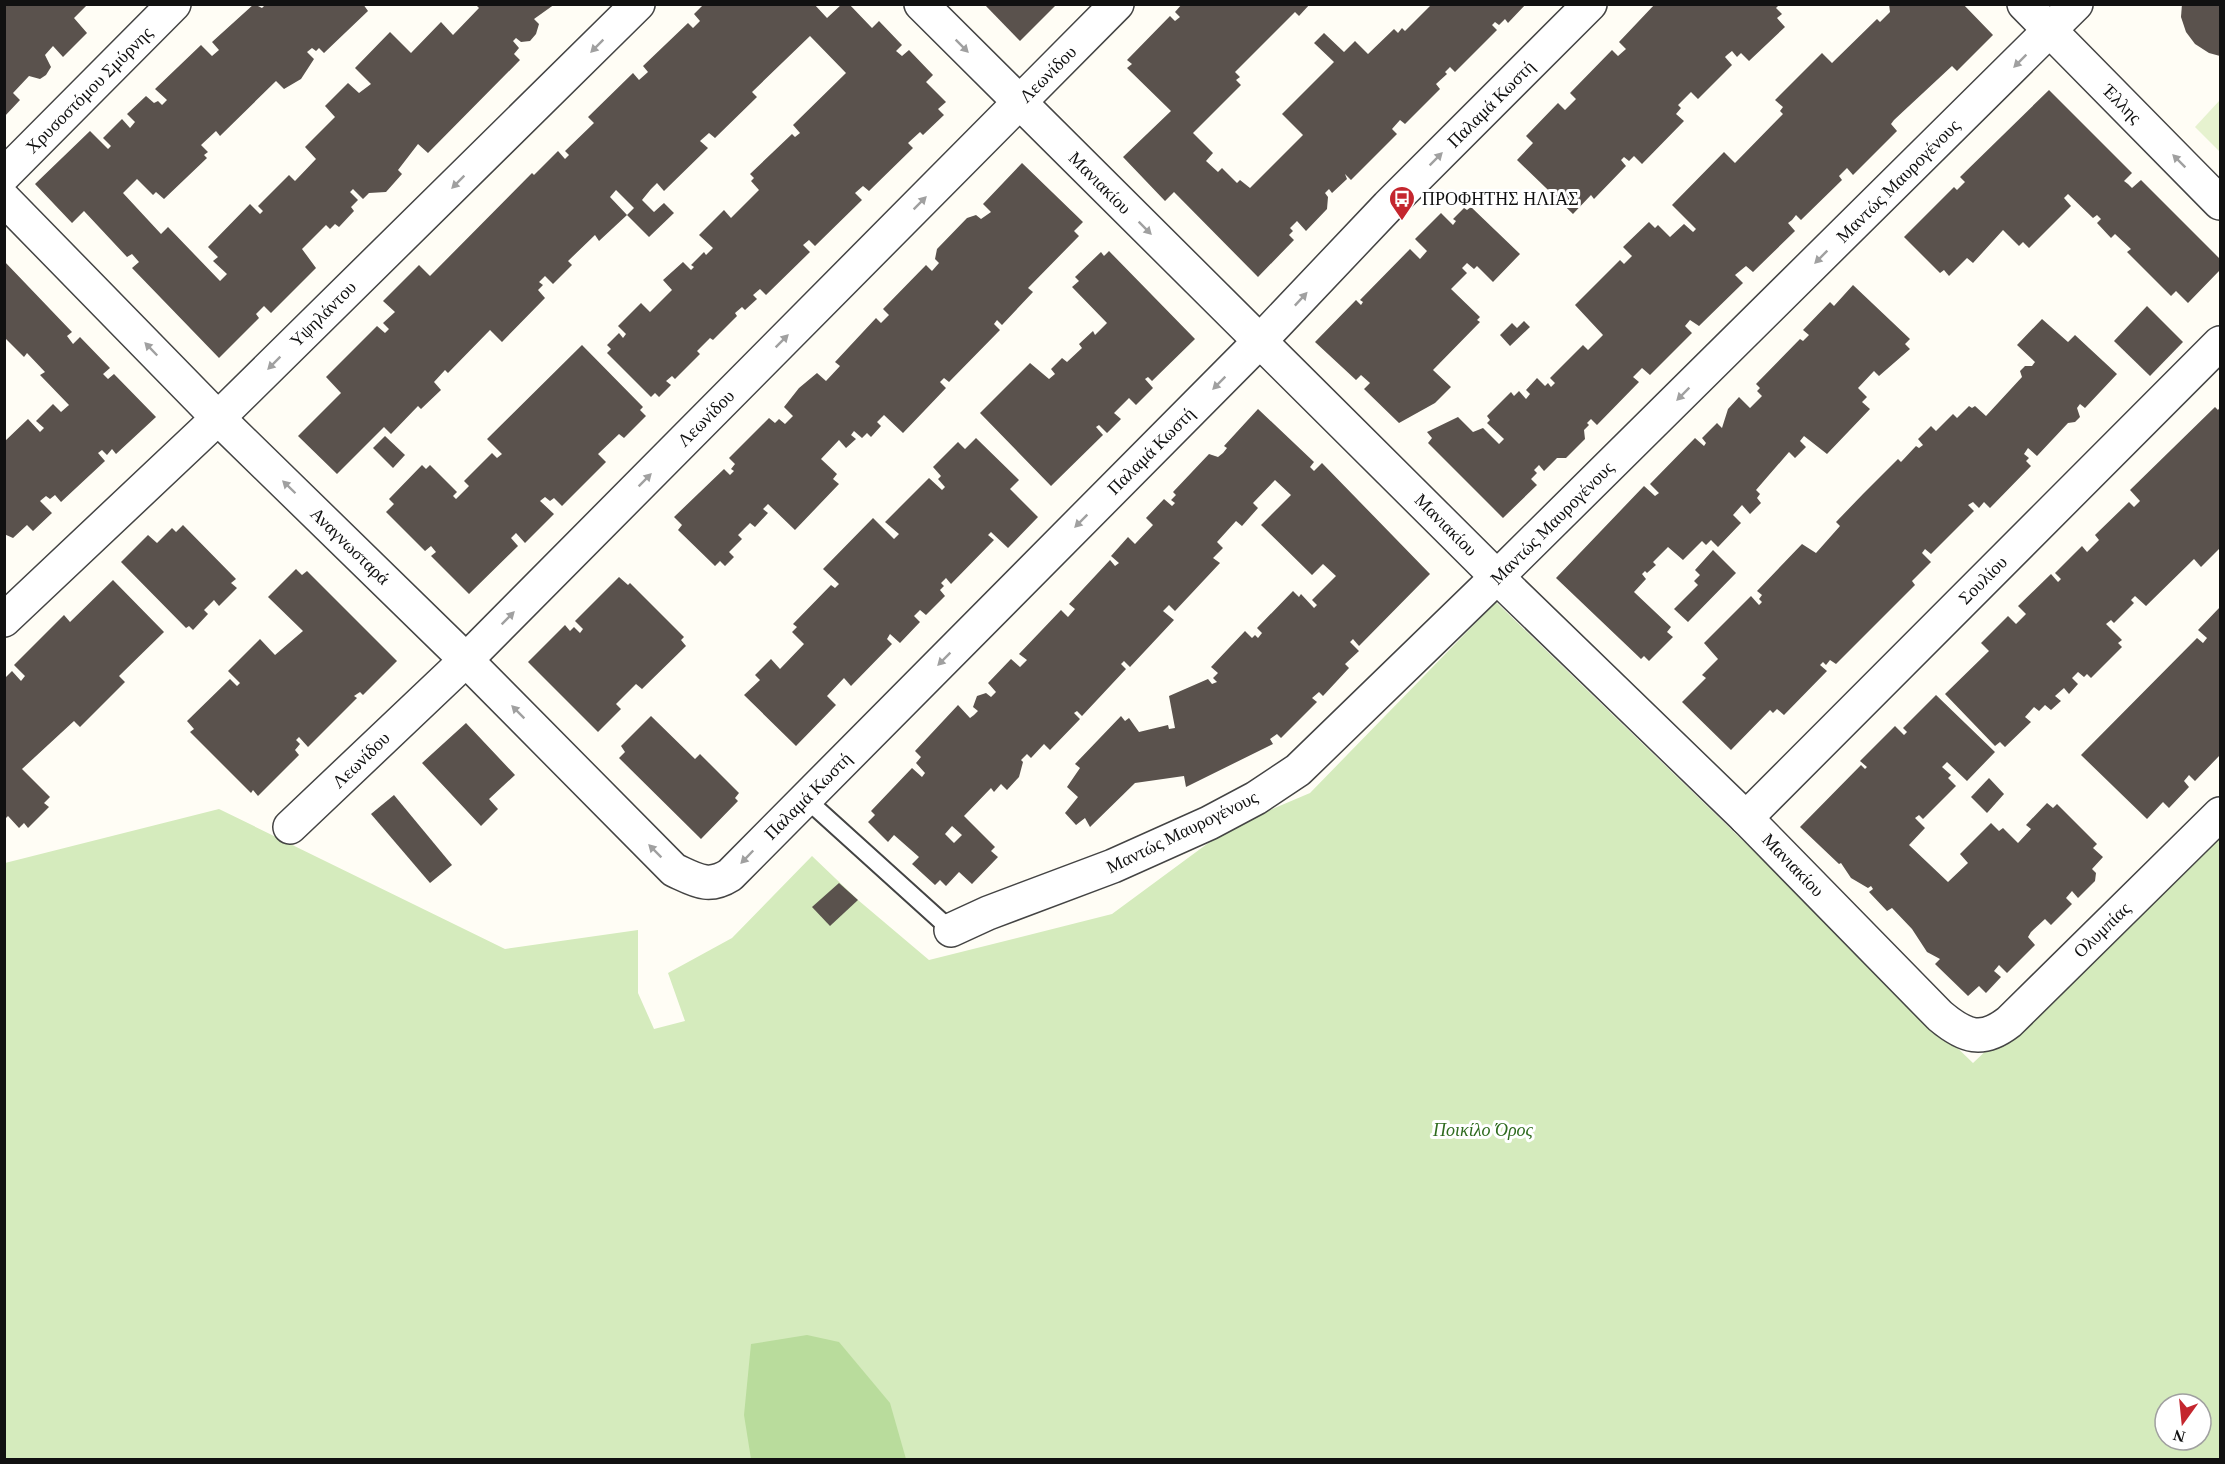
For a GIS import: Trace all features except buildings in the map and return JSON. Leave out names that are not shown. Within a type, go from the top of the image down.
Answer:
[{"type":"street","name":"Χρυσοστόμου Σμύρνης","points":[[4,175],[174,4]]},
{"type":"street","name":"Υψηλάντου","points":[[4,620],[218,418],[638,4]]},
{"type":"street","name":"Μανιακίου","points":[[921,4],[1497,577],[1746,818],[1940,1016],[1959,1032],[1977,1035]]},
{"type":"street","name":"Λεωνίδου","points":[[290,827],[466,660],[1117,4]]},
{"type":"street","name":"Παλαμά Κωστή","points":[[703,882],[717,883],[730,875],[1260,341],[1388,206],[1590,4]]},
{"type":"street","name":"Έλλης","points":[[2024,4],[2220,203]]},
{"type":"street","name":"Μαντώς Μαυρογένους","points":[[951,930],[988,913],[1113,866],[1209,823],[1256,798],[1298,770],[1497,577],[2076,4]]},
{"type":"street","name":"Αναγνωσταρά","points":[[4,199],[218,418],[466,660],[674,870],[703,882]]},
{"type":"street","name":"Σουλίου","points":[[1746,818],[2220,343]]},
{"type":"street","name":"Ολυμπίας","points":[[1977,1035],[1995,1032],[2009,1022],[2220,814]]},
{"type":"lane","points":[[806,798],[951,930]]},
{"type":"green space","points":[[2220,100],[2220,152],[2195,127]]},
{"type":"green space","name":"Ποικίλο Όρος","points":[[1496,602],[1973,1063],[2220,829],[2220,1459],[5,1460],[5,863],[219,809],[505,949],[638,930],[638,993],[654,1029],[685,1021],[668,973],[732,938],[812,856],[858,900],[929,960],[1112,914],[1230,827],[1310,793]]},
{"type":"green space","points":[[807,1335],[839,1342],[890,1403],[906,1459],[751,1459],[744,1415],[751,1344]]},
{"type":"place","name":"ΠΡΟΦΗΤΗΣ ΗΛΙΑΣ","points":[[1402,222]]}]
